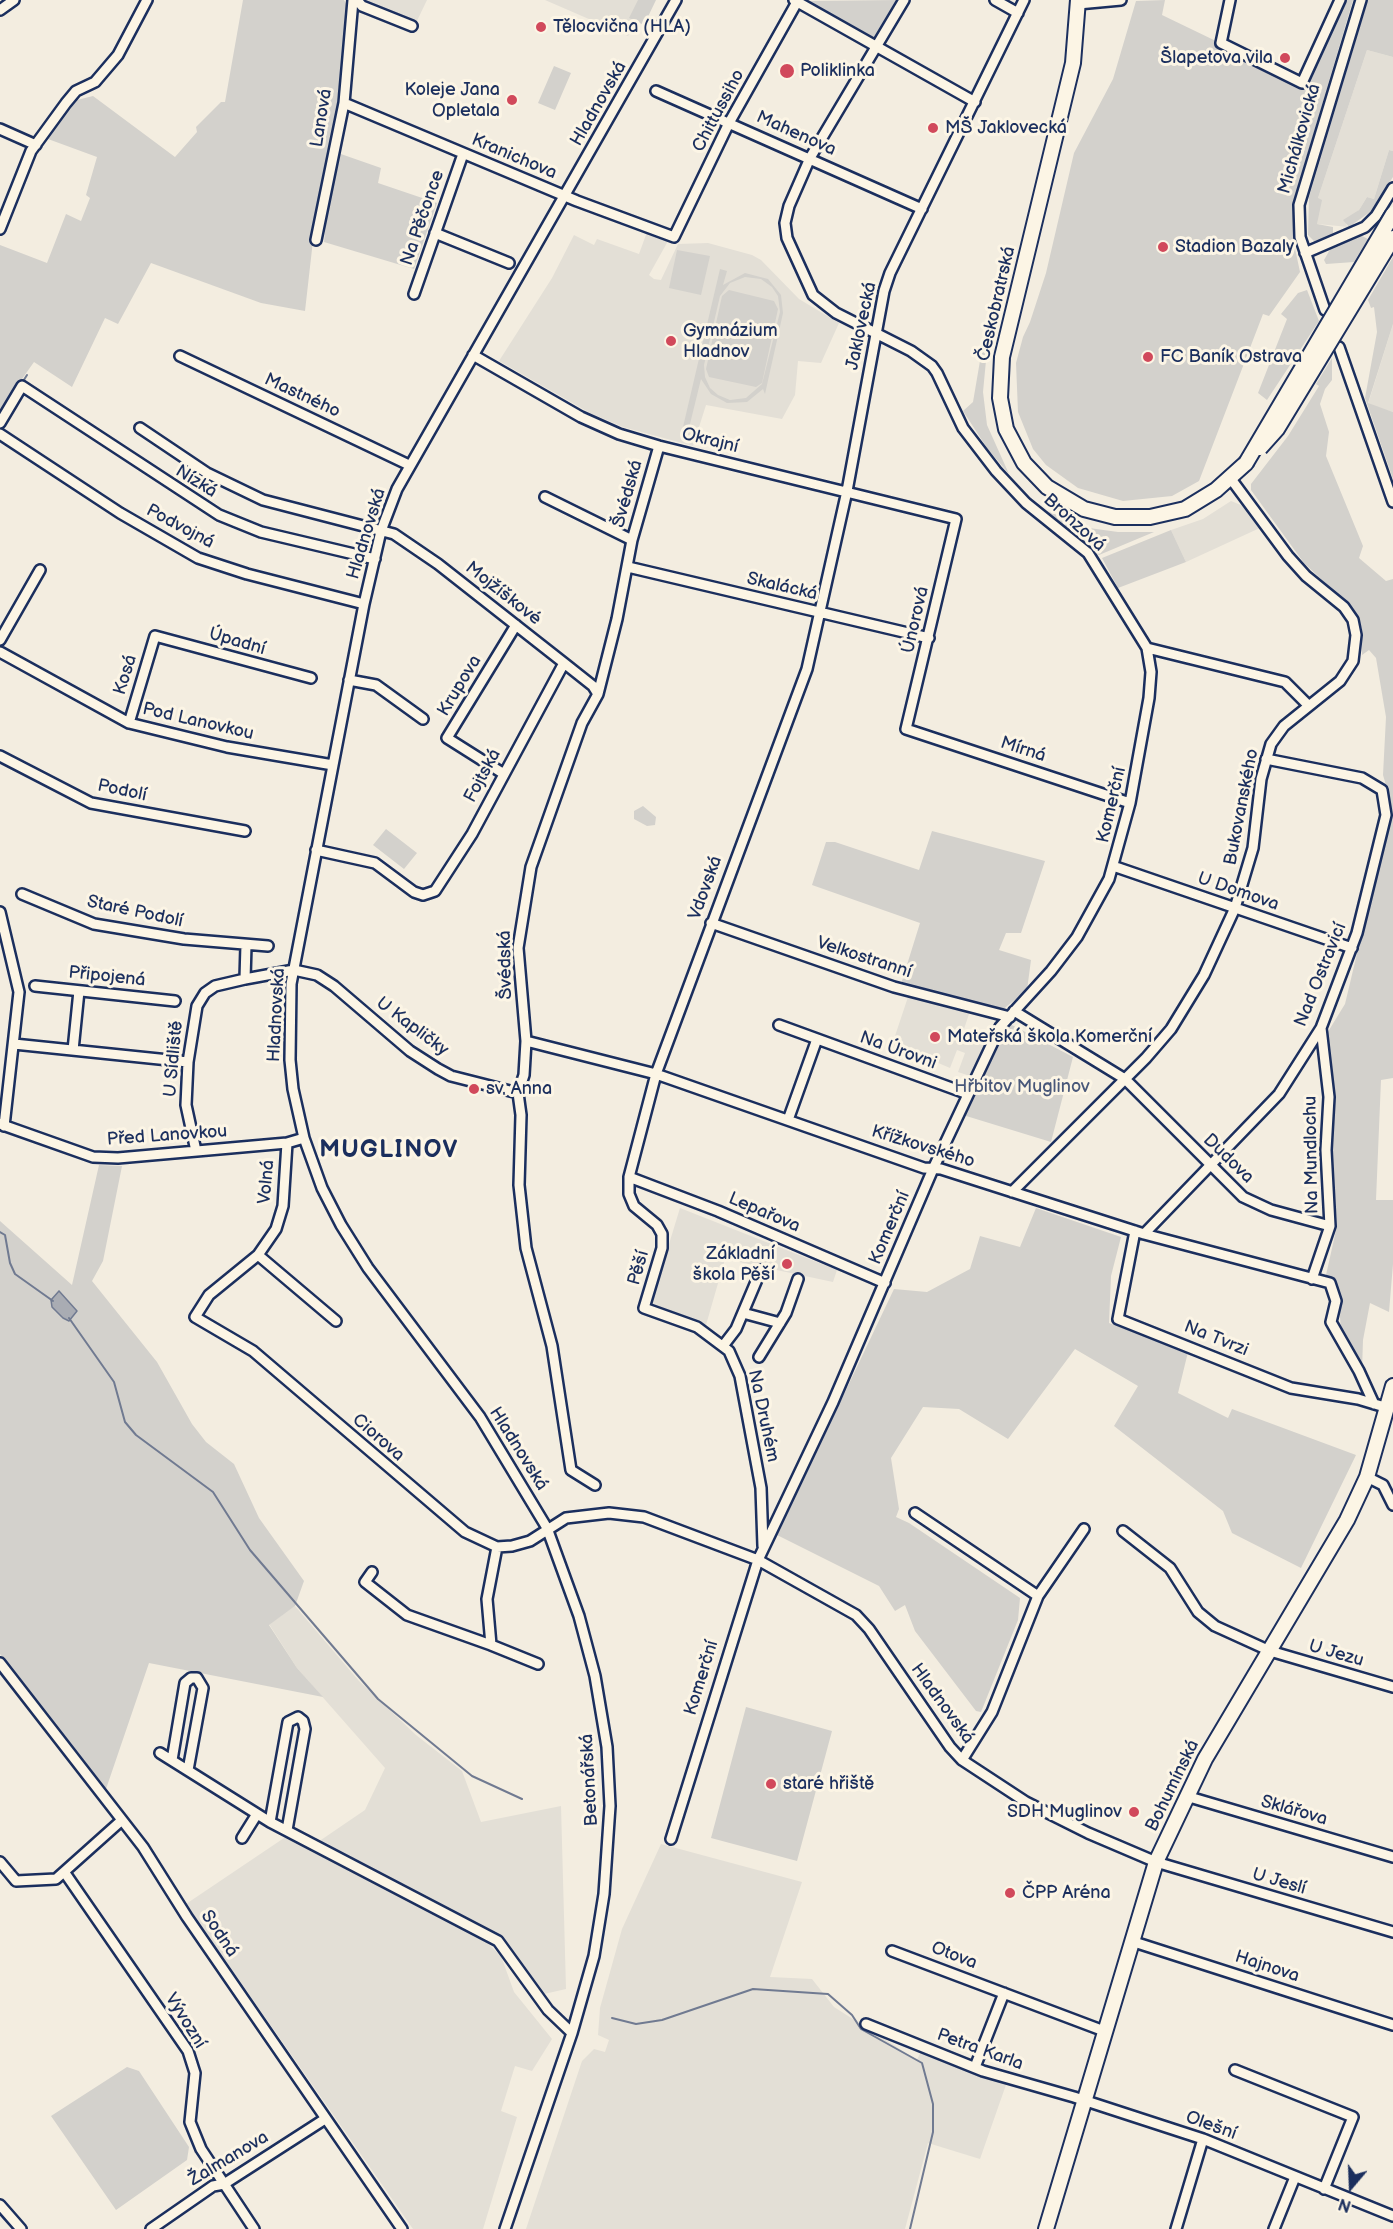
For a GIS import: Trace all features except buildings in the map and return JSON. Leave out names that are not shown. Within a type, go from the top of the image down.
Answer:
[{"type":"street","points":[[0,10],[14,0]]},
{"type":"street","points":[[0,229],[36,145],[76,91],[95,82],[117,55],[147,0]]},
{"type":"street","points":[[355,0],[362,6],[412,26]]},
{"type":"street","name":"Lanová","points":[[316,240],[344,103],[355,0]]},
{"type":"street","name":"Hladnovská","points":[[676,0],[409,465],[381,531],[364,604],[294,970],[289,1022],[290,1060],[304,1138],[322,1188],[341,1226],[368,1268],[480,1417],[547,1528],[567,1518],[583,1514],[644,1517],[758,1560],[856,1615],[869,1629],[950,1747],[962,1760],[1046,1812],[1156,1862]]},
{"type":"street","name":"Bronzová","points":[[904,0],[810,158],[789,206],[785,223],[787,238],[813,295],[836,313],[918,356],[937,373],[963,428],[996,471],[1026,503],[1088,554],[1147,648]]},
{"type":"street","points":[[995,0],[1018,13]]},
{"type":"street","name":"Jaklovecká","points":[[818,612],[847,492],[890,273],[1024,0]]},
{"type":"street","points":[[1078,2],[1121,0]]},
{"type":"street","points":[[1230,0],[1221,43],[1302,83],[1340,0]]},
{"type":"street","name":"Michálkovická","points":[[1325,310],[1305,253],[1299,226],[1301,194],[1361,0]]},
{"type":"street","points":[[795,1],[975,102]]},
{"type":"street","name":"Chittussiho","points":[[674,237],[729,123],[795,1]]},
{"type":"street","name":"Českobratrská","points":[[1078,2],[1075,48],[1060,123],[1003,352],[999,388],[1004,423],[1020,456],[1041,482],[1069,502],[1099,514],[1134,518],[1172,513],[1199,502],[1230,479],[1277,429],[1393,238]]},
{"type":"street","name":"Mahenova","points":[[656,91],[922,209]]},
{"type":"street","name":"Kranichova","points":[[344,103],[565,196],[674,237]]},
{"type":"street","points":[[0,129],[36,145]]},
{"type":"street","name":"Na Pěčonce","points":[[414,294],[463,154]]},
{"type":"street","points":[[1305,253],[1365,227],[1376,216],[1393,188]]},
{"type":"street","name":"Českobratrská","points":[[1246,463],[1393,214]]},
{"type":"street","points":[[435,232],[509,263]]},
{"type":"street","points":[[1339,347],[1393,502]]},
{"type":"street","name":"Okrajní","points":[[472,355],[581,417],[619,434],[658,446],[956,519]]},
{"type":"street","name":"Mastného","points":[[180,356],[409,465]]},
{"type":"street","name":"Nízká","points":[[0,423],[22,386],[219,515],[261,532],[375,559]]},
{"type":"street","name":"Mojžíškové","points":[[140,428],[207,473],[263,500],[394,534],[438,564],[516,625],[593,686],[598,694]]},
{"type":"street","name":"Podvojná","points":[[0,434],[120,513],[198,558],[247,574],[364,604]]},
{"type":"street","name":"Švédská","points":[[595,1485],[571,1470],[552,1346],[526,1248],[519,1185],[521,1115],[518,1093],[524,1075],[526,1041],[518,957],[528,880],[545,822],[582,723],[598,694],[628,567],[632,540],[658,446]]},
{"type":"street","name":"Bukovanského","points":[[1012,1192],[1125,1079],[1171,1029],[1204,975],[1235,908],[1253,848],[1266,759],[1277,734],[1308,705],[1340,681],[1348,672],[1356,648],[1353,620],[1344,607],[1306,576],[1288,556],[1230,479]]},
{"type":"street","points":[[545,497],[632,540]]},
{"type":"street","name":"Únorová","points":[[906,729],[956,519]]},
{"type":"street","name":"Skalácká","points":[[628,567],[929,639]]},
{"type":"street","points":[[0,640],[40,570]]},
{"type":"street","name":"Vdovská","points":[[629,1177],[656,1074],[807,669],[818,612]]},
{"type":"street","name":"Krupova","points":[[504,774],[447,738],[516,625]]},
{"type":"street","name":"Úpadní","points":[[155,636],[311,678]]},
{"type":"street","name":"Kosá","points":[[129,723],[155,636]]},
{"type":"street","points":[[1147,648],[1286,682],[1308,705]]},
{"type":"street","name":"Komerční","points":[[671,1839],[758,1560],[833,1402],[933,1169],[990,1046],[1012,1014],[1077,937],[1100,897],[1113,866],[1130,802],[1149,698],[1151,672],[1147,648]]},
{"type":"street","name":"Pod Lanovkou","points":[[0,652],[129,723],[227,747],[333,765]]},
{"type":"street","name":"Fojtská","points":[[316,850],[375,863],[414,892],[423,895],[435,891],[472,834],[564,663]]},
{"type":"street","name":"Krupova","points":[[349,680],[376,685],[423,719]]},
{"type":"street","name":"Mírná","points":[[906,729],[1130,802]]},
{"type":"street","name":"Podolí","points":[[0,756],[91,803],[245,831]]},
{"type":"street","name":"Nad Ostravicí","points":[[1140,1233],[1279,1094],[1321,1028],[1352,948],[1386,815],[1382,790],[1362,778],[1266,759]]},
{"type":"street","name":"U Domova","points":[[1113,866],[1352,948]]},
{"type":"street","name":"Staré Podolí","points":[[22,894],[94,924],[184,939],[268,946]]},
{"type":"street","points":[[0,912],[19,992],[2,1125]]},
{"type":"street","name":"Velkostranní","points":[[711,923],[894,987],[1012,1014]]},
{"type":"street","points":[[245,978],[246,945]]},
{"type":"street","name":"U Sídliště","points":[[196,1150],[186,1105],[188,1062],[197,1006],[205,993],[215,986],[245,978],[294,970]]},
{"type":"street","name":"U Kapličky","points":[[294,970],[317,975],[334,986],[410,1052],[451,1076],[518,1093]]},
{"type":"street","name":"Připojená","points":[[35,986],[175,1001]]},
{"type":"street","points":[[72,1050],[79,991]]},
{"type":"street","points":[[1012,1014],[1125,1079]]},
{"type":"street","name":"Na Úrovni","points":[[779,1025],[968,1094]]},
{"type":"street","name":"Na Mundlochu","points":[[1312,1279],[1330,1226],[1326,1150],[1329,1097],[1321,1028]]},
{"type":"street","points":[[788,1120],[818,1039]]},
{"type":"street","name":"Křížkovského","points":[[526,1041],[656,1074],[933,1169],[1140,1233],[1330,1283],[1336,1301],[1331,1322],[1359,1371],[1374,1404]]},
{"type":"street","points":[[14,1044],[188,1062]]},
{"type":"street","name":"Dudova","points":[[1125,1079],[1243,1197],[1255,1205],[1330,1226]]},
{"type":"street","name":"Před Lanovkou","points":[[2,1125],[93,1157],[118,1158],[286,1143],[304,1138]]},
{"type":"street","name":"Volná","points":[[195,1317],[209,1294],[258,1255],[276,1229],[283,1206],[286,1143]]},
{"type":"street","name":"Lepařova","points":[[629,1177],[718,1211],[885,1283]]},
{"type":"street","name":"Pěší","points":[[629,1177],[629,1194],[634,1206],[657,1225],[662,1234],[662,1248],[644,1308]]},
{"type":"street","name":"Na Tvrzi","points":[[1140,1233],[1118,1319],[1291,1388],[1388,1408]]},
{"type":"street","points":[[258,1255],[336,1321]]},
{"type":"street","points":[[723,1346],[736,1329],[761,1270]]},
{"type":"street","points":[[759,1357],[780,1323],[798,1279]]},
{"type":"street","name":"Na Druhém","points":[[644,1308],[697,1328],[729,1351],[742,1388],[761,1488],[763,1548]]},
{"type":"street","points":[[743,1313],[780,1323]]},
{"type":"street","name":"Ciorova","points":[[195,1317],[253,1351],[465,1532],[497,1547]]},
{"type":"street","name":"Bohumínská","points":[[1046,2229],[1156,1862],[1205,1759],[1327,1557],[1367,1477],[1393,1386]]},
{"type":"street","points":[[1367,1477],[1383,1485],[1393,1506]]},
{"type":"street","points":[[915,1513],[1038,1596]]},
{"type":"street","points":[[491,1645],[487,1599],[497,1547],[530,1540],[547,1528]]},
{"type":"street","name":"Betonářská","points":[[505,2229],[572,2034],[594,1956],[603,1904],[610,1806],[607,1747],[595,1677],[579,1616],[547,1528]]},
{"type":"street","name":"Hladnovská","points":[[962,1760],[992,1712],[1038,1596],[1084,1529]]},
{"type":"street","name":"U Jezu","points":[[1124,1531],[1170,1568],[1198,1612],[1206,1620],[1270,1651],[1393,1687]]},
{"type":"street","points":[[372,1572],[365,1582],[407,1615],[538,1664]]},
{"type":"street","name":"Sodná","points":[[0,1663],[159,1869],[187,1917],[402,2229]]},
{"type":"street","points":[[172,1760],[185,1683],[191,1678],[197,1678],[203,1688],[188,1770]]},
{"type":"street","points":[[270,1822],[288,1722],[298,1717],[303,1721],[305,1729],[286,1830]]},
{"type":"street","points":[[160,1753],[270,1822],[498,1941],[548,2010],[572,2034]]},
{"type":"street","name":"Sklářova","points":[[1186,1796],[1393,1857]]},
{"type":"street","points":[[242,1838],[257,1814]]},
{"type":"street","points":[[0,1862],[16,1881],[56,1879],[65,1874],[122,1820]]},
{"type":"street","name":"U Jeslí","points":[[1156,1862],[1393,1932]]},
{"type":"street","name":"Vývozní","points":[[65,1874],[188,2051],[195,2073],[190,2122],[201,2149],[254,2229]]},
{"type":"street","name":"Hajnova","points":[[1131,1941],[1393,2025]]},
{"type":"street","name":"Otova","points":[[892,1951],[1104,2031]]},
{"type":"street","points":[[975,2067],[1004,1993]]},
{"type":"street","name":"Petra Karla","points":[[866,2024],[975,2067],[1084,2101]]},
{"type":"street","points":[[1235,2070],[1353,2118],[1324,2189]]},
{"type":"street","name":"Olešní","points":[[1084,2101],[1203,2139],[1393,2216]]},
{"type":"street","name":"Žalmanova","points":[[151,2229],[213,2186],[224,2184],[325,2119]]},
{"type":"street","points":[[1176,2229],[1203,2139]]},
{"type":"street","points":[[1274,2229],[1295,2177]]},
{"type":"street","points":[[1,2208],[21,2229]]},
{"type":"shaded area","points":[[362,0],[427,0],[415,25]]},
{"type":"shaded area","points":[[545,0],[648,0],[628,36]]},
{"type":"shaded area","points":[[1367,50],[1393,57],[1393,151],[1389,150],[1374,199],[1367,197],[1346,225],[1349,227],[1317,224],[1318,198]]},
{"type":"shaded area","name":"Gymnázium Hladnov","points":[[647,232],[668,241],[649,275],[654,279],[661,280],[678,244],[708,243],[752,255],[761,260],[799,299],[839,323],[821,363],[798,361],[795,395],[782,419],[706,405],[693,446],[623,427],[590,413],[499,361],[552,278],[574,235],[594,245],[597,239],[639,254]]},
{"type":"shaded area","points":[[1393,324],[1393,412],[1368,404]]},
{"type":"shaded area","points":[[1231,501],[1241,505],[1262,527],[1186,562],[1171,530],[1203,519]]},
{"type":"shaded area","name":"Mateřská škola Komerční","points":[[909,994],[970,1011],[963,1032],[986,1041],[970,1076],[958,1072],[965,1053],[957,1050],[950,1068],[936,1062],[930,1068],[890,1051]]},
{"type":"shaded area","name":"Základní škola Pěší","points":[[680,1208],[837,1270],[833,1282],[725,1259],[706,1325],[651,1303]]},
{"type":"shaded area","points":[[59,1291],[77,1311],[69,1321],[52,1307],[51,1300]]},
{"type":"shaded area","points":[[295,1606],[359,1681],[416,1735],[462,1771],[481,1822],[561,1806],[566,1989],[544,1994],[500,1936],[318,1842],[365,1810],[385,1768],[297,1668],[269,1624]]},
{"type":"shaded area","points":[[287,1836],[482,1938],[501,1956],[514,1992],[552,2039],[532,2071],[515,2066],[501,2111],[517,2117],[483,2229],[413,2229],[186,1904]]},
{"type":"shaded area","points":[[661,1844],[802,1882],[770,1977],[812,1979],[834,2007],[917,2060],[922,2049],[1008,2079],[980,2159],[928,2143],[905,2229],[526,2229],[582,2061],[594,2049],[605,2052],[609,2040],[598,2035],[600,2008],[622,1929]]},
{"type":"green space","points":[[243,0],[344,0],[349,9],[337,102],[338,116],[316,214],[305,311],[261,303],[151,263],[118,324],[105,318],[72,387],[34,362],[0,410],[0,245],[47,263],[66,214],[81,221],[90,198],[86,195],[97,157],[48,139],[73,101],[93,96],[175,157],[197,132],[196,127],[221,102],[225,102]]},
{"type":"green space","points":[[638,0],[656,0],[644,25],[629,18]]},
{"type":"green space","points":[[899,0],[873,41],[808,4],[807,1]]},
{"type":"green space","name":"Stadion Bazaly","points":[[1165,0],[1162,15],[1305,84],[1344,0],[1353,0],[1295,196],[1293,239],[1300,272],[1269,316],[1263,314],[1199,481],[1172,496],[1123,501],[1078,488],[1046,465],[1033,449],[1018,412],[1016,363],[1046,273],[1074,153],[1113,79],[1136,1]]},
{"type":"green space","points":[[1368,0],[1393,0],[1393,57],[1367,50],[1318,198],[1322,200],[1317,224],[1333,227],[1333,233],[1330,238],[1314,241],[1308,235],[1309,197]]},
{"type":"green space","points":[[554,66],[571,73],[555,110],[538,103]]},
{"type":"green space","points":[[1389,150],[1393,151],[1393,177],[1370,212],[1349,227],[1343,220],[1359,210],[1367,197],[1374,199]]},
{"type":"green space","points":[[338,153],[381,168],[378,183],[437,203],[414,269],[324,242],[328,200]]},
{"type":"green space","points":[[1358,234],[1368,239],[1354,262],[1326,264],[1324,260],[1332,246]]},
{"type":"green space","points":[[677,250],[710,256],[701,295],[669,288]]},
{"type":"green space","points":[[1393,257],[1393,324],[1368,403],[1393,412],[1393,479],[1365,398],[1377,332],[1374,307],[1371,308],[1368,300]]},
{"type":"green space","points":[[720,269],[727,271],[723,285],[745,273],[768,279],[781,295],[783,313],[765,394],[763,389],[747,402],[727,403],[711,394],[701,379],[689,428],[683,427]],"holes":[[[745,277],[761,279],[772,287],[778,296],[780,312],[762,384],[746,398],[730,400],[718,395],[710,388],[705,377],[704,365],[720,296],[730,283]]]},
{"type":"green space","points":[[729,290],[774,301],[778,309],[762,383],[756,387],[709,377],[706,369],[722,296]]},
{"type":"green space","points":[[1307,290],[1319,321],[1267,400],[1258,393],[1287,319],[1281,314],[1298,293]]},
{"type":"green space","points":[[982,349],[987,350],[983,392],[987,425],[1009,474],[987,448],[963,411],[973,402]]},
{"type":"green space","points":[[1332,358],[1332,380],[1325,389],[1320,404],[1329,432],[1326,456],[1363,546],[1359,558],[1386,581],[1393,579],[1393,1078],[1381,1080],[1376,1200],[1393,1200],[1393,1264],[1389,1312],[1370,1303],[1363,1340],[1362,1370],[1341,1331],[1338,1290],[1326,1275],[1337,1226],[1332,1151],[1333,1096],[1326,1035],[1345,1004],[1390,815],[1390,799],[1383,775],[1386,717],[1376,658],[1369,650],[1362,655],[1362,629],[1354,610],[1304,563],[1251,490],[1251,484],[1288,436],[1319,386],[1316,384]]},
{"type":"green space","points":[[1047,511],[1089,528],[1118,532],[1154,532],[1099,555]]},
{"type":"green space","points":[[1171,530],[1186,562],[1118,588],[1102,558]]},
{"type":"green space","points":[[643,806],[656,817],[655,825],[647,826],[634,819],[634,811]]},
{"type":"green space","points":[[386,829],[417,853],[404,869],[373,845]]},
{"type":"green space","points":[[932,831],[1045,861],[1021,933],[1006,933],[999,950],[1031,960],[1027,990],[1001,1011],[901,984],[920,923],[812,885],[826,842],[835,842],[919,870]]},
{"type":"green space","name":"Hřbitov Muglinov","points":[[1010,1024],[1073,1057],[1051,1142],[963,1115]]},
{"type":"green space","points":[[99,1165],[122,1166],[103,1261],[92,1281],[157,1362],[192,1424],[206,1442],[234,1464],[259,1518],[304,1581],[295,1606],[269,1625],[297,1668],[323,1697],[149,1663],[106,1789],[0,1654],[0,1221],[72,1285]]},
{"type":"green space","points":[[1036,1208],[1121,1237],[1111,1276],[1109,1323],[1188,1352],[1178,1393],[1228,1418],[1232,1409],[1356,1455],[1301,1568],[1232,1533],[1223,1511],[1114,1426],[1138,1386],[1075,1349],[1008,1439],[959,1409],[923,1407],[891,1458],[899,1509],[896,1517],[909,1523],[1020,1598],[1018,1620],[981,1712],[976,1711],[915,1631],[905,1605],[895,1611],[879,1586],[777,1535],[894,1289],[927,1292],[970,1269],[980,1236],[1020,1247]]},
{"type":"green space","name":"staré hřiště","points":[[746,1707],[832,1731],[797,1861],[711,1838]]},
{"type":"green space","points":[[127,2067],[139,2071],[189,2147],[187,2160],[116,2210],[51,2116]]},
{"type":"waterway","points":[[22,383],[27,375]]},
{"type":"waterway","points":[[0,1232],[5,1235],[10,1263],[15,1274],[53,1301]]},
{"type":"waterway","points":[[69,1318],[114,1382],[125,1422],[136,1435],[213,1492],[250,1550],[378,1699],[472,1776],[522,1799]]},
{"type":"waterway","points":[[612,2018],[636,2024],[662,2020],[753,1989],[828,1994],[852,2015],[861,2029],[922,2063],[933,2104],[933,2132],[910,2229]]},
{"type":"place","name":"Tělocvična (HLA)","points":[[541,27]]},
{"type":"place","name":"Šlapetova vila","points":[[1285,58]]},
{"type":"place","name":"Poliklinka","points":[[787,71]]},
{"type":"place","name":"Koleje Jana Opletala","points":[[512,100]]},
{"type":"place","name":"MŠ Jaklovecká","points":[[933,128]]},
{"type":"place","name":"Stadion Bazaly","points":[[1163,247]]},
{"type":"place","name":"Gymnázium Hladnov","points":[[671,341]]},
{"type":"place","name":"FC Baník Ostrava","points":[[1148,357]]},
{"type":"place","name":"Mateřská škola Komerční","points":[[935,1037]]},
{"type":"place","name":"sv. Anna","points":[[474,1089]]},
{"type":"place","name":"Základní škola Pěší","points":[[787,1264]]},
{"type":"place","name":"staré hřiště","points":[[771,1784]]},
{"type":"place","name":"SDH Muglinov","points":[[1134,1812]]},
{"type":"place","name":"ČPP Aréna","points":[[1010,1893]]},
{"type":"district","name":"MUGLINOV","points":[[389,1151]]}]
